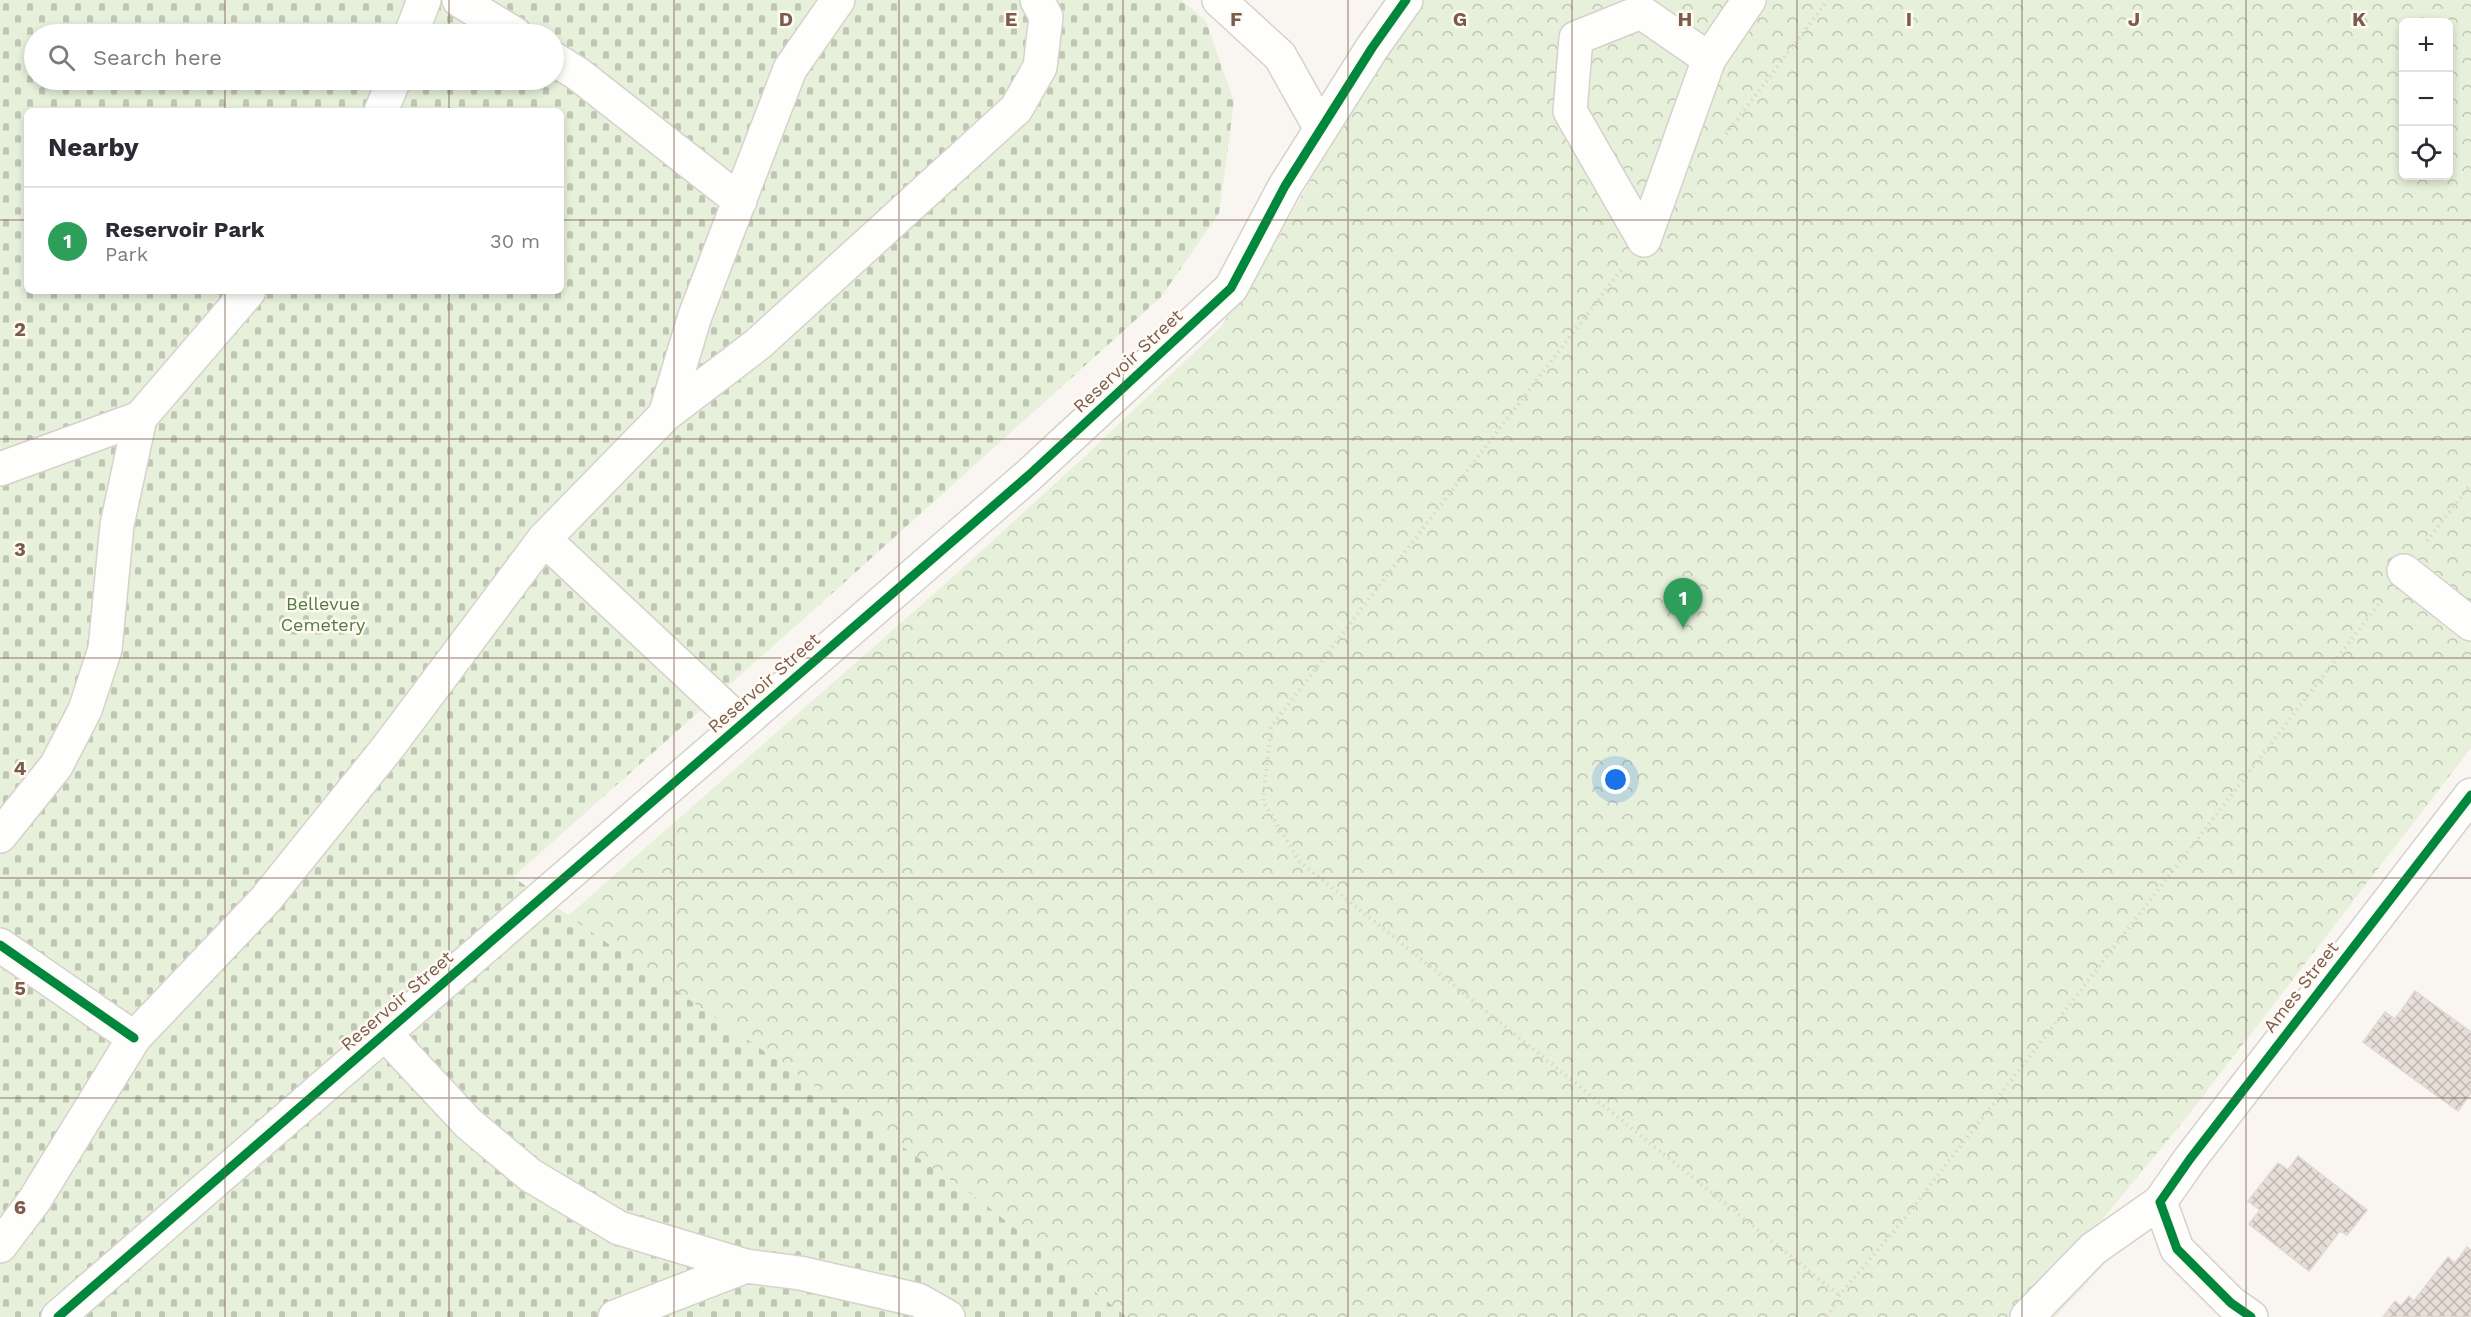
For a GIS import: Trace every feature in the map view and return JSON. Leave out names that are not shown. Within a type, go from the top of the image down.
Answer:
[{"type":"street","points":[[415,24],[424,0]]},
{"type":"street","points":[[459,0],[499,24]]},
{"type":"street","points":[[665,415],[695,316],[790,69],[838,0]]},
{"type":"street","points":[[0,1246],[34,1201],[134,1038],[266,899],[389,746],[544,539],[665,415],[758,344],[1016,109],[1040,67],[1046,17],[1037,0]]},
{"type":"street","points":[[1219,0],[1280,56],[1321,129]]},
{"type":"street","name":"Reservoir Street","points":[[58,1317],[1029,474],[1231,288],[1285,186],[1372,48],[1406,0]]},
{"type":"street","points":[[1644,240],[1709,59],[1749,0]]},
{"type":"street","points":[[1644,240],[1570,111],[1576,38],[1641,12],[1709,59]]},
{"type":"street","points":[[564,65],[740,201]]},
{"type":"street","points":[[382,108],[390,90]]},
{"type":"street","points":[[0,836],[56,766],[88,700],[105,649],[117,525],[140,418],[246,294]]},
{"type":"street","points":[[0,469],[140,418]]},
{"type":"street","points":[[544,539],[742,724]]},
{"type":"street","points":[[2404,571],[2471,624]]},
{"type":"street","name":"Ames Street","points":[[2160,1202],[2190,1159],[2471,795]]},
{"type":"street","points":[[0,945],[134,1038]]},
{"type":"street","points":[[385,1034],[468,1123],[530,1175],[619,1228],[746,1266],[801,1273],[918,1300],[948,1317]]},
{"type":"street","points":[[2027,1317],[2093,1249],[2160,1202],[2177,1249],[2231,1303],[2251,1317]]},
{"type":"street","points":[[615,1317],[746,1266]]},
{"type":"path","points":[[1722,138],[1828,0]]},
{"type":"path","points":[[1644,240],[1271,727],[1263,801],[1299,861],[1839,1295]]},
{"type":"path","points":[[1827,1317],[1839,1295],[1900,1223],[2471,484]]},
{"type":"green space","name":"Bellevue Cemetery","points":[[0,0],[1181,0],[1206,21],[1234,102],[1219,213],[1161,297],[513,877],[981,1201],[1127,1317],[0,1317]]},
{"type":"green space","points":[[1421,0],[2471,0],[2471,748],[2186,1118],[2093,1231],[2118,1250],[2055,1317],[1127,1317],[981,1201],[568,916],[945,584],[1082,459],[1220,328],[1272,249],[1393,32]]},
{"type":"building","points":[[2415,991],[2471,1032],[2471,1093],[2458,1111],[2363,1042],[2385,1012],[2395,1019]]},
{"type":"building","points":[[2298,1156],[2367,1210],[2347,1235],[2340,1231],[2309,1271],[2249,1224],[2260,1210],[2248,1201],[2278,1163],[2288,1170]]},
{"type":"building","points":[[2467,1247],[2471,1250],[2471,1317],[2383,1317],[2395,1301],[2401,1306],[2409,1296],[2414,1301],[2448,1257],[2455,1263]]},
{"type":"cycle path","points":[[58,1317],[1029,475],[1231,288],[1285,186],[1372,48],[1406,0]]},
{"type":"cycle path","points":[[2251,1317],[2231,1303],[2177,1249],[2160,1202],[2190,1159],[2471,795]]},
{"type":"cycle path","points":[[0,945],[134,1038]]},
{"type":"place","name":"Reservoir Park","points":[[1683,628]]}]
